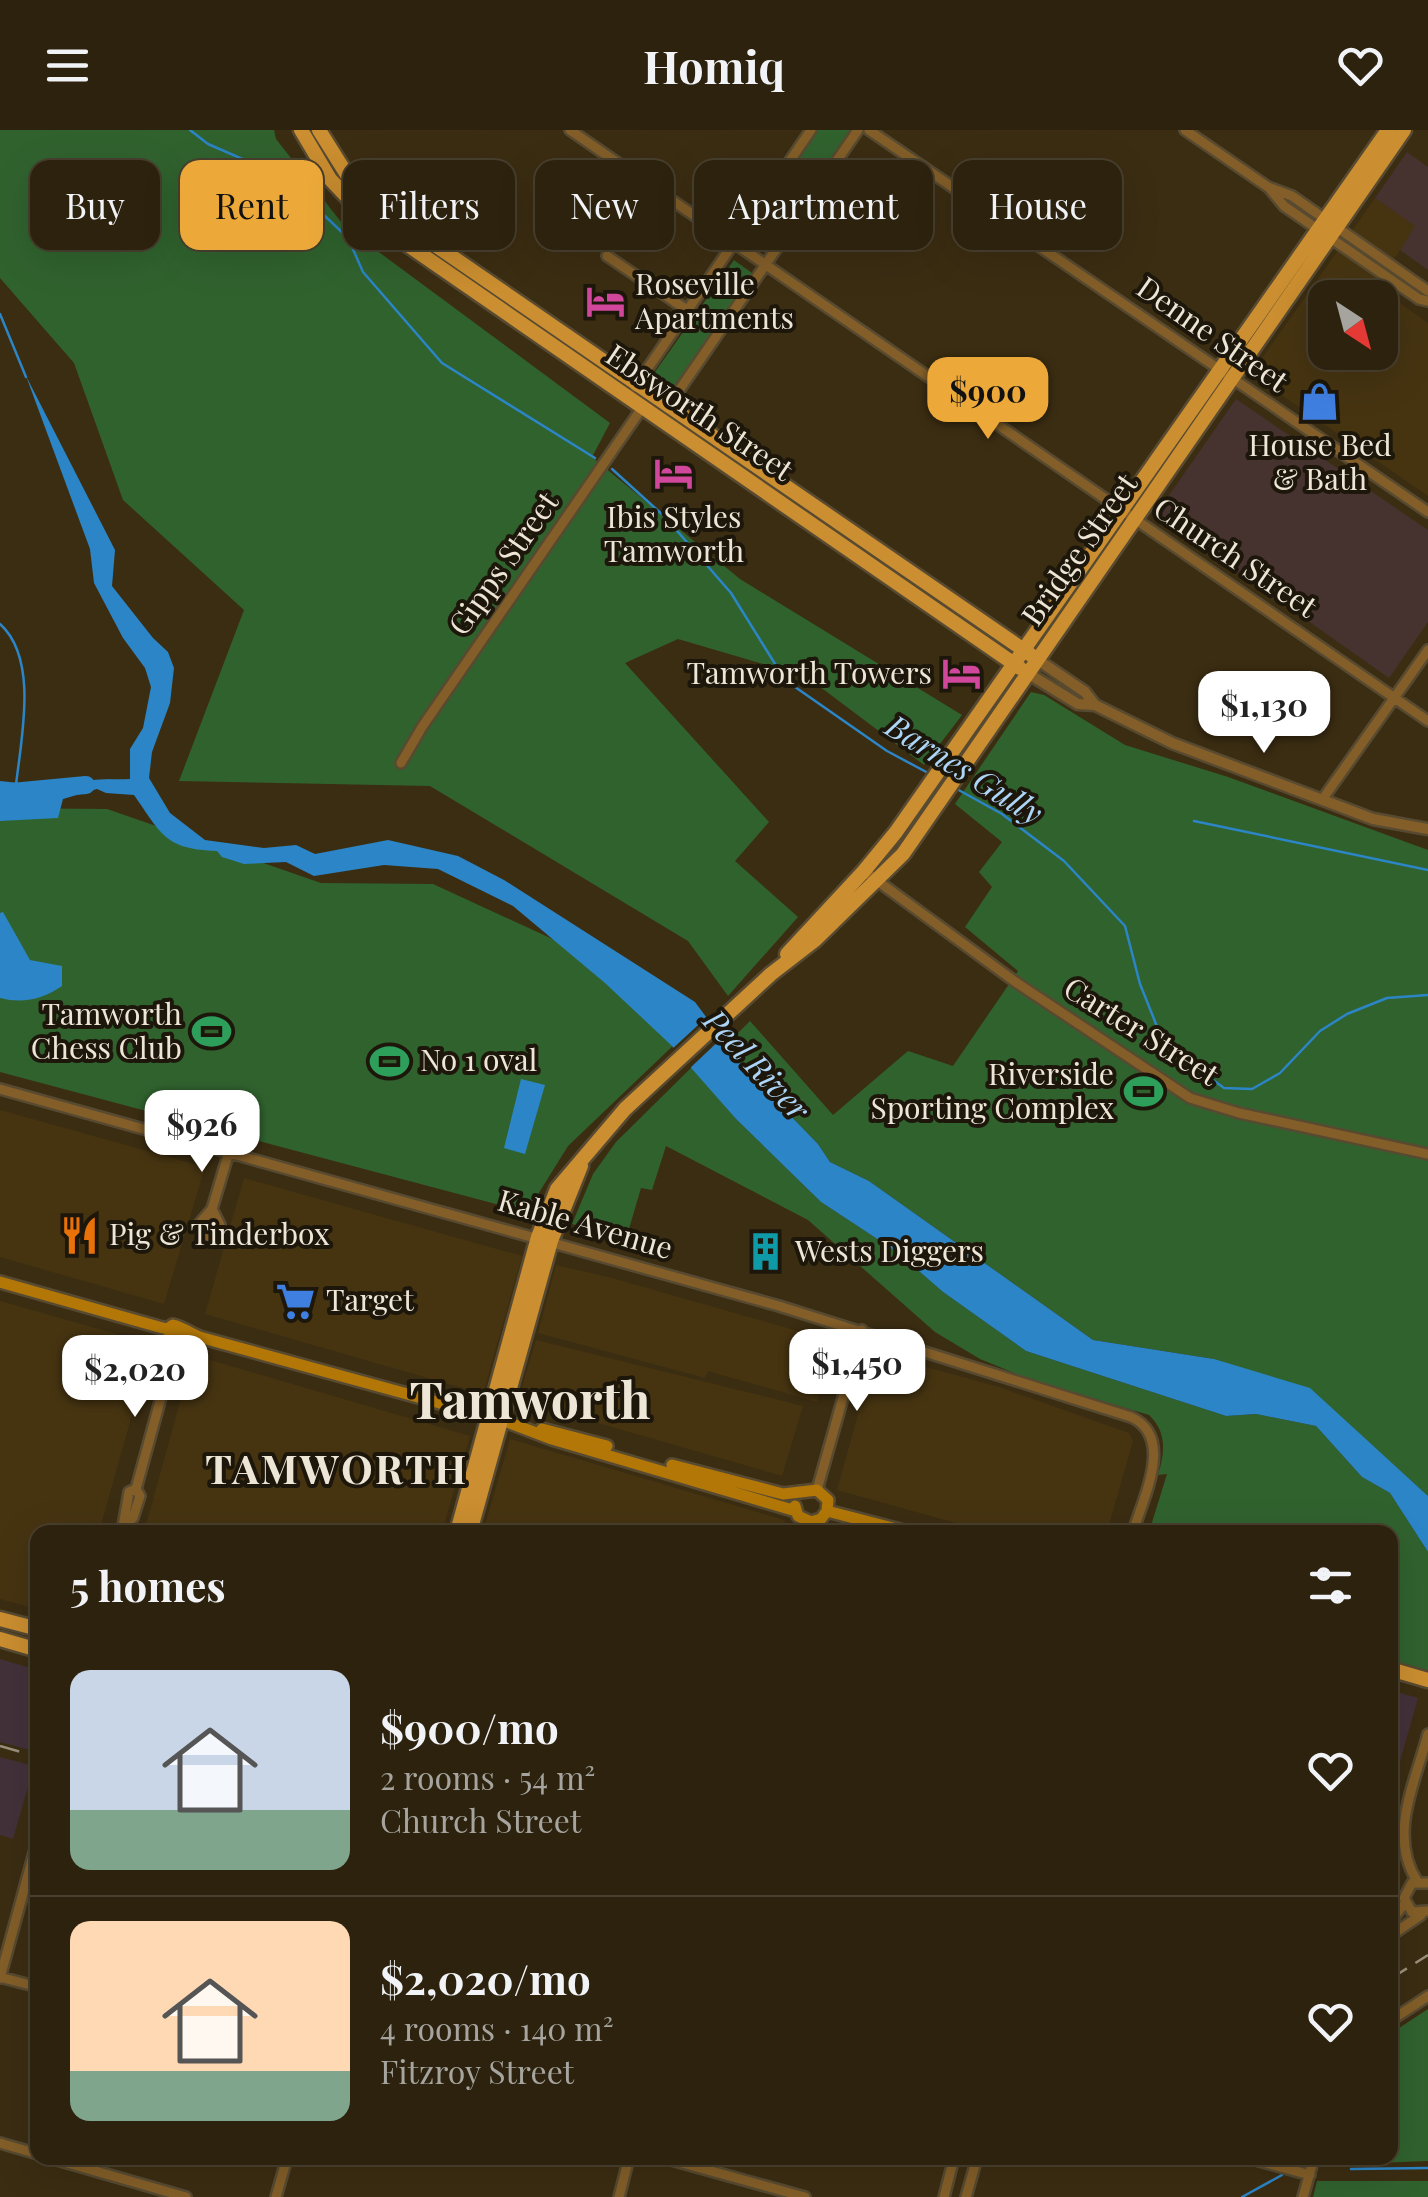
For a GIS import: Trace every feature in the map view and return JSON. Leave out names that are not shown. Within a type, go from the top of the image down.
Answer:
[{"type":"main road","name":"Ebsworth Street","points":[[301,130],[330,179],[362,214],[1038,660]]},
{"type":"main road","name":"Bridge Street","points":[[1328,228],[1388,130]]},
{"type":"main road","name":"Bridge Street","points":[[496,1419],[556,1189],[625,1110],[870,876],[903,854],[1030,674],[1129,516],[1226,375],[1328,228],[1404,130]]},
{"type":"main road","name":"Ebsworth Street","points":[[322,136],[349,178],[374,203],[636,384],[641,401]]},
{"type":"main road","name":"Ebsworth Street","points":[[663,413],[1030,674]]},
{"type":"main road","name":"Bridge Street","points":[[870,876],[1014,664],[1129,516]]},
{"type":"main road","points":[[0,1282],[180,1335],[784,1494],[817,1490],[825,1496],[828,1511]]},
{"type":"main road","points":[[459,1525],[496,1419]]},
{"type":"main road","points":[[472,1525],[496,1419]]},
{"type":"main road","points":[[525,1427],[552,1439],[796,1511]]},
{"type":"main road","points":[[799,1494],[796,1511],[804,1525]]},
{"type":"main road","points":[[809,1525],[828,1511]]},
{"type":"main road","points":[[828,1511],[881,1525]]},
{"type":"main road","points":[[0,1619],[30,1627]]},
{"type":"main road","points":[[0,1639],[30,1648]]},
{"type":"main road","points":[[1398,1671],[1428,1680]]},
{"type":"street","name":"Church Street","points":[[570,130],[694,215]]},
{"type":"street","points":[[790,160],[810,130]]},
{"type":"street","points":[[663,413],[858,130]]},
{"type":"street","name":"Denne Street","points":[[869,130],[1428,512]]},
{"type":"street","points":[[1185,130],[1268,187],[1292,196],[1419,299],[1428,301]]},
{"type":"street","points":[[1328,228],[1428,290]]},
{"type":"street","points":[[636,384],[729,250]]},
{"type":"street","name":"Church Street","points":[[744,250],[1428,721]]},
{"type":"street","points":[[607,256],[687,310]]},
{"type":"street","name":"Gipps Street","points":[[400,762],[641,401]]},
{"type":"street","points":[[1322,800],[1428,650]]},
{"type":"street","name":"Ebsworth Street","points":[[1038,660],[1085,692],[1095,706]]},
{"type":"street","name":"Ebsworth Street","points":[[1030,674],[1078,704],[1095,706],[1172,743],[1390,824],[1428,829]]},
{"type":"street","name":"Carter Street","points":[[870,876],[1017,983],[1190,1098],[1239,1113],[1428,1154]]},
{"type":"street","name":"Kable Avenue","points":[[0,1089],[862,1330],[1131,1417],[1149,1430],[1155,1450],[1136,1525]]},
{"type":"street","points":[[212,1209],[228,1152]]},
{"type":"street","points":[[817,1490],[862,1330]]},
{"type":"street","points":[[124,1525],[129,1492],[136,1489],[171,1362],[168,1356],[180,1335]]},
{"type":"street","points":[[1398,1912],[1405,1903],[1407,1887],[1422,1882],[1403,1854],[1402,1832],[1428,1734]]},
{"type":"street","points":[[30,1867],[0,1977],[30,1985]]},
{"type":"street","points":[[1405,1903],[1412,1912],[1426,1912]]},
{"type":"street","points":[[1398,1931],[1426,1912]]},
{"type":"street","points":[[1398,2015],[1428,1996]]},
{"type":"street","points":[[0,2143],[30,2152]]},
{"type":"street","points":[[74,2165],[186,2197]]},
{"type":"street","points":[[276,2197],[285,2165]]},
{"type":"street","points":[[619,2197],[627,2165]]},
{"type":"street","points":[[689,2165],[806,2197]]},
{"type":"street","points":[[944,2197],[952,2165]]},
{"type":"street","points":[[966,2197],[975,2165]]},
{"type":"street","points":[[1274,2165],[1310,2175]]},
{"type":"street","points":[[1303,2197],[1312,2165]]},
{"type":"shaded area","points":[[1407,152],[1428,167],[1428,270],[1400,250],[1415,226],[1375,198]]},
{"type":"shaded area","points":[[1375,198],[1416,226],[1380,280],[1317,280]]},
{"type":"shaded area","points":[[1308,293],[1308,370],[1398,370],[1398,302],[1428,323],[1428,496],[1251,374]]},
{"type":"shaded area","points":[[1236,399],[1428,530],[1428,622],[1389,678],[1156,514]]},
{"type":"shaded area","points":[[0,1110],[205,1167],[164,1304],[0,1257]]},
{"type":"shaded area","points":[[244,1178],[522,1256],[483,1394],[205,1314]]},
{"type":"shaded area","points":[[556,1265],[833,1341],[817,1402],[708,1371],[705,1378],[538,1333]]},
{"type":"shaded area","points":[[0,1301],[152,1344],[101,1525],[30,1525],[30,1607],[0,1599]]},
{"type":"shaded area","points":[[536,1340],[803,1406],[782,1476],[518,1400]]},
{"type":"shaded area","points":[[875,1353],[999,1387],[1129,1433],[1133,1441],[1109,1525],[963,1525],[837,1490]]},
{"type":"shaded area","points":[[193,1355],[470,1436],[444,1525],[146,1525]]},
{"type":"shaded area","points":[[510,1439],[785,1521],[784,1525],[485,1525]]},
{"type":"shaded area","points":[[0,1659],[30,1668],[30,1750],[0,1742]]},
{"type":"shaded area","points":[[1398,1692],[1418,1698],[1398,1768]]},
{"type":"shaded area","points":[[0,1757],[30,1765],[30,1780],[13,1839],[0,1835]]},
{"type":"green space","points":[[0,130],[274,130],[276,139],[292,160],[180,160],[180,250],[323,250],[323,199],[343,224],[343,250],[376,250],[610,423],[592,457],[740,579],[962,715],[924,765],[807,677],[678,639],[625,663],[769,822],[735,861],[798,917],[728,996],[688,941],[430,786],[179,781],[244,610],[123,500],[74,363],[0,278]]},
{"type":"green space","points":[[817,130],[850,130],[829,160],[797,160]]},
{"type":"green space","points":[[734,260],[756,276],[673,393],[650,379]]},
{"type":"green space","name":"Riverside Sporting Complex","points":[[1031,692],[1044,695],[1125,745],[1228,777],[1428,850],[1428,1496],[1375,1448],[1214,1359],[1093,1340],[869,1181],[830,1162],[727,1044],[750,1021],[833,1115],[908,1051],[953,1066],[1018,971],[965,927],[992,887],[979,872],[1002,842],[955,804]]},
{"type":"green space","points":[[0,808],[107,809],[321,883],[433,884],[583,953],[680,1039],[568,1146],[535,1199],[518,1210],[0,1072]]},
{"type":"green space","points":[[692,1067],[736,1119],[821,1202],[897,1252],[943,1292],[1026,1351],[1226,1416],[1256,1414],[1316,1426],[1362,1477],[1390,1493],[1428,1552],[1428,1672],[1398,1663],[1398,1525],[1151,1525],[1167,1474],[1158,1475],[1163,1443],[1159,1428],[1149,1415],[1029,1379],[980,1359],[935,1332],[808,1220],[666,1146],[652,1190],[641,1188],[626,1239],[572,1224],[593,1174],[616,1142]]},
{"type":"green space","points":[[1428,2009],[1428,2161],[1398,2162],[1398,2029]]},
{"type":"green space","points":[[1317,2181],[1428,2181],[1428,2197],[1313,2197]]},
{"type":"water","points":[[26,376],[115,550],[112,586],[168,652],[174,668],[170,703],[152,752],[149,778],[170,813],[205,840],[264,848],[296,845],[315,854],[388,840],[458,856],[504,880],[695,1002],[744,1068],[818,1144],[830,1162],[869,1181],[1093,1340],[1214,1359],[1310,1388],[1428,1496],[1428,1552],[1390,1493],[1362,1477],[1316,1426],[1256,1414],[1226,1416],[1026,1351],[943,1292],[897,1252],[821,1202],[736,1119],[671,1045],[513,906],[438,869],[384,865],[314,876],[286,862],[244,864],[222,857],[217,851],[175,843],[159,830],[134,795],[97,789],[63,799],[58,818],[0,821],[0,781],[28,784],[57,795],[82,782],[130,779],[130,749],[143,728],[151,687],[145,668],[123,638],[94,583],[90,549]]},
{"type":"water","points":[[3,912],[30,960],[62,966],[62,986],[32,999],[0,998]]},
{"type":"water","points":[[521,1079],[545,1085],[525,1154],[504,1148]]},
{"type":"pier","points":[[710,1014],[726,1034],[688,1070],[670,1051]]},
{"type":"waterway","name":"Barnes Gully","points":[[190,130],[208,144],[284,177],[348,238],[363,272],[442,363],[595,458]]},
{"type":"waterway","points":[[0,314],[26,377]]},
{"type":"waterway","name":"Barnes Gully","points":[[612,469],[665,517],[731,593],[785,680],[887,751],[930,774]]},
{"type":"waterway","points":[[0,624],[12,639],[24,678],[16,785]]},
{"type":"waterway","name":"Peel River","points":[[0,793],[86,785]]},
{"type":"waterway","name":"Barnes Gully","points":[[955,788],[1002,814],[1064,861],[1125,926],[1140,984],[1164,1044],[1224,1088],[1252,1089],[1280,1073],[1320,1031],[1347,1014],[1387,998],[1428,995]]},
{"type":"waterway","points":[[1194,821],[1428,870]]},
{"type":"waterway","points":[[1351,2169],[1428,2168]]},
{"type":"waterway","points":[[1242,2197],[1282,2175]]},
{"type":"railway","points":[[0,1746],[30,1755]]},
{"type":"railway","points":[[1398,1974],[1428,1955]]},
{"type":"place","name":"Roseville Apartments","points":[[605,302]]},
{"type":"place","name":"House Bed & Bath","points":[[1320,402]]},
{"type":"place","name":"Ibis Styles Tamworth","points":[[674,474]]},
{"type":"place","name":"Tamworth Towers","points":[[962,674]]},
{"type":"place","name":"Tamworth Chess Club","points":[[212,1032]]},
{"type":"place","name":"No 1 oval","points":[[390,1061]]},
{"type":"place","name":"Riverside Sporting Complex","points":[[1144,1092]]},
{"type":"place","name":"Pig & Tinderbox","points":[[79,1235]]},
{"type":"place","name":"Wests Diggers","points":[[765,1252]]},
{"type":"place","name":"Target","points":[[296,1301]]},
{"type":"district","name":"Tamworth","points":[[530,1401]]},
{"type":"district","name":"TAMWORTH","points":[[337,1470]]}]
